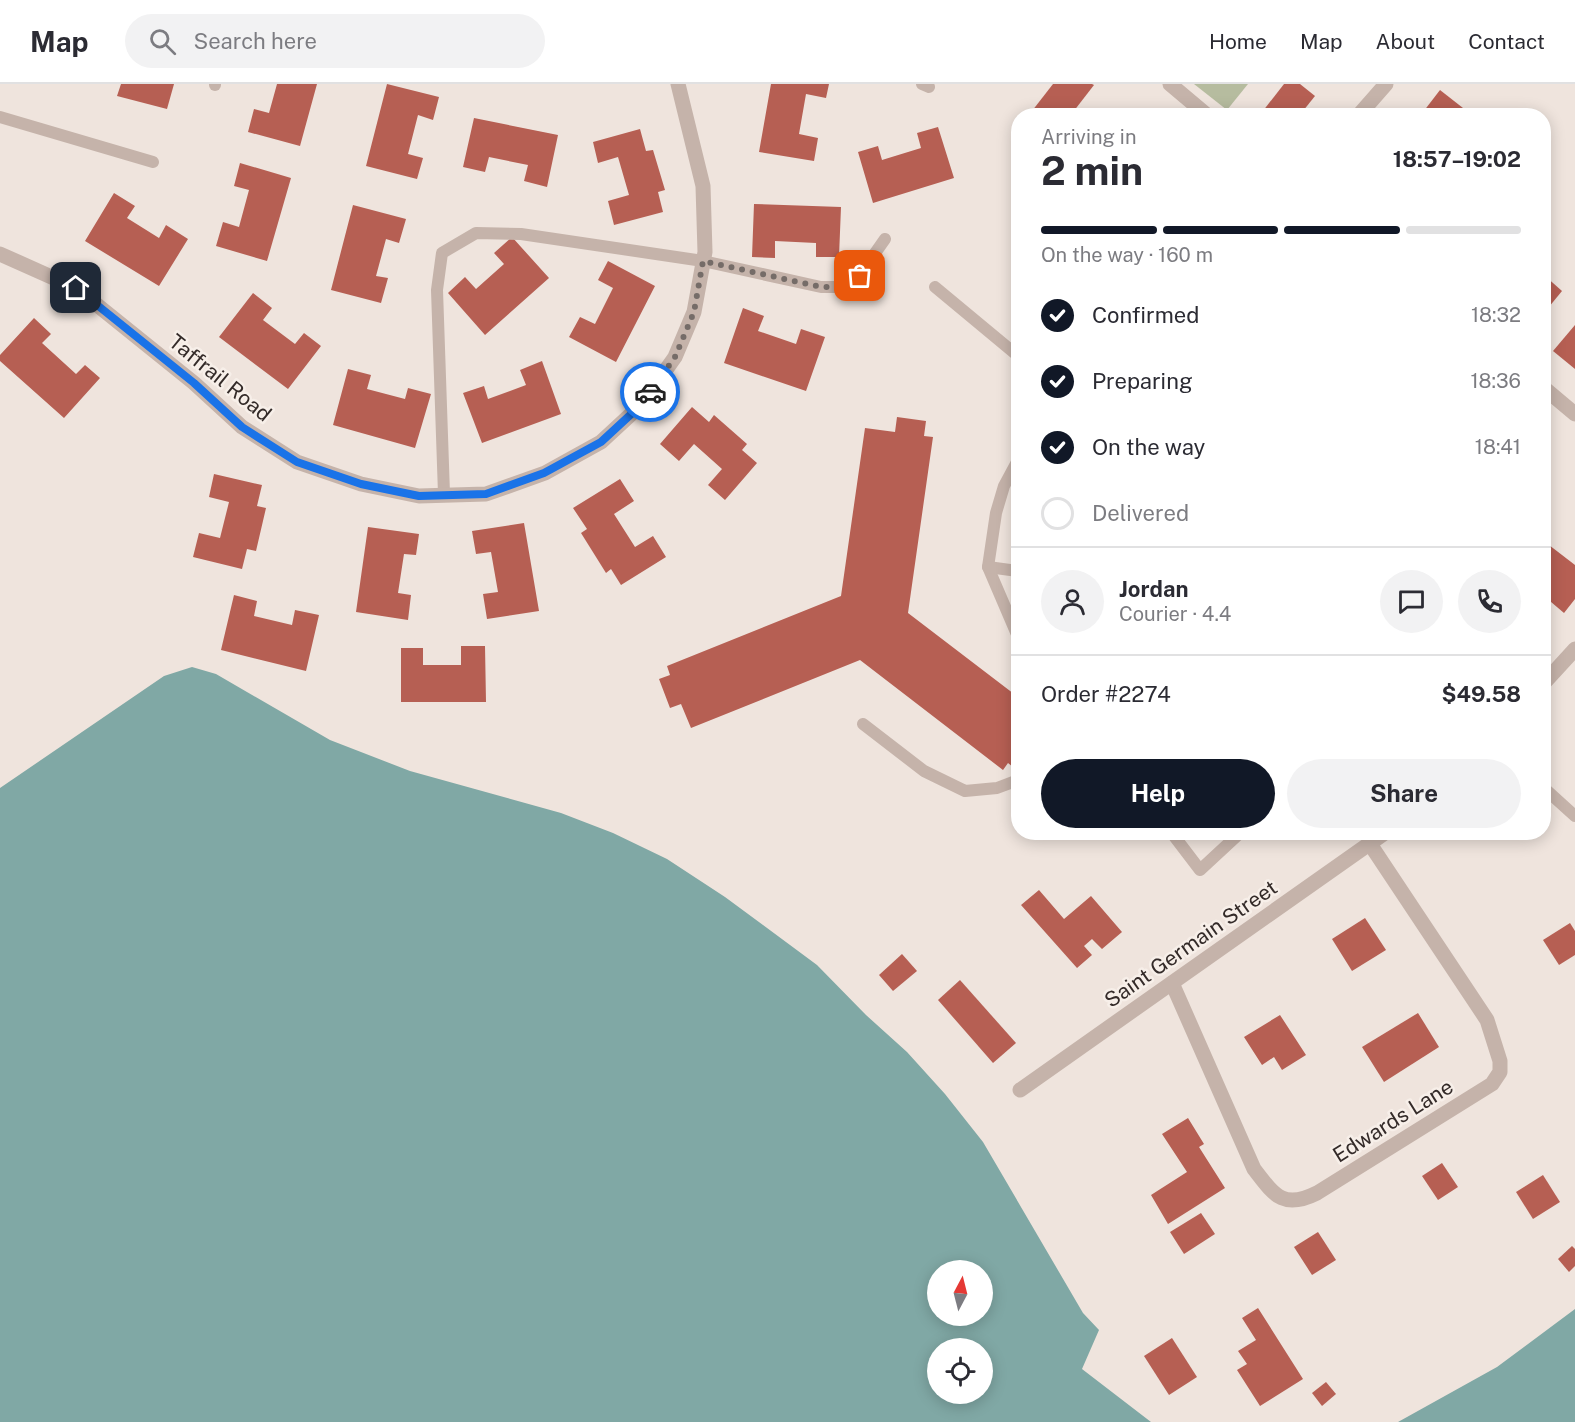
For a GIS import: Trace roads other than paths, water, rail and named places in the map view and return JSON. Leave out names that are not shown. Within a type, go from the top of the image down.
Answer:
[{"type":"street","name":"Taffrail Road","points":[[0,254],[76,288],[194,383],[242,427],[297,462],[361,484],[419,496],[486,494],[544,473],[601,442],[641,405],[675,357],[694,312],[705,252],[703,186],[678,84]]},
{"type":"street","points":[[1170,84],[1198,108]]},
{"type":"street","points":[[1365,108],[1386,84]]},
{"type":"street","points":[[1551,394],[1575,414]]},
{"type":"street","points":[[1551,675],[1575,649]]},
{"type":"street","name":"Saint Germain Street","points":[[1020,1090],[1375,840]]},
{"type":"street","name":"Edwards Lane","points":[[1173,983],[1254,1169],[1269,1188],[1286,1199],[1302,1201],[1317,1193],[1492,1084],[1500,1072],[1500,1061],[1487,1020],[1370,844]]},
{"type":"lane","points":[[0,117],[153,162]]},
{"type":"lane","points":[[444,494],[437,290],[442,253],[476,233],[521,234],[703,261],[821,287],[847,287],[860,276],[885,239]]},
{"type":"lane","points":[[935,287],[1011,350]]},
{"type":"lane","points":[[1011,473],[1004,486],[996,513],[988,567],[1011,621]]},
{"type":"lane","points":[[988,567],[1011,570]]},
{"type":"lane","points":[[863,724],[924,771],[965,791],[997,788],[1011,783]]},
{"type":"lane","points":[[1551,794],[1575,816]]},
{"type":"lane","points":[[1177,840],[1200,870],[1232,840]]},
{"type":"water","points":[[192,667],[216,674],[330,740],[410,771],[561,813],[613,833],[667,859],[725,897],[817,965],[866,1015],[907,1052],[945,1094],[983,1142],[1083,1313],[1099,1330],[1082,1369],[1151,1422],[0,1422],[0,788],[164,676]]},
{"type":"water","points":[[1575,1309],[1575,1422],[1398,1422],[1497,1367]]}]
